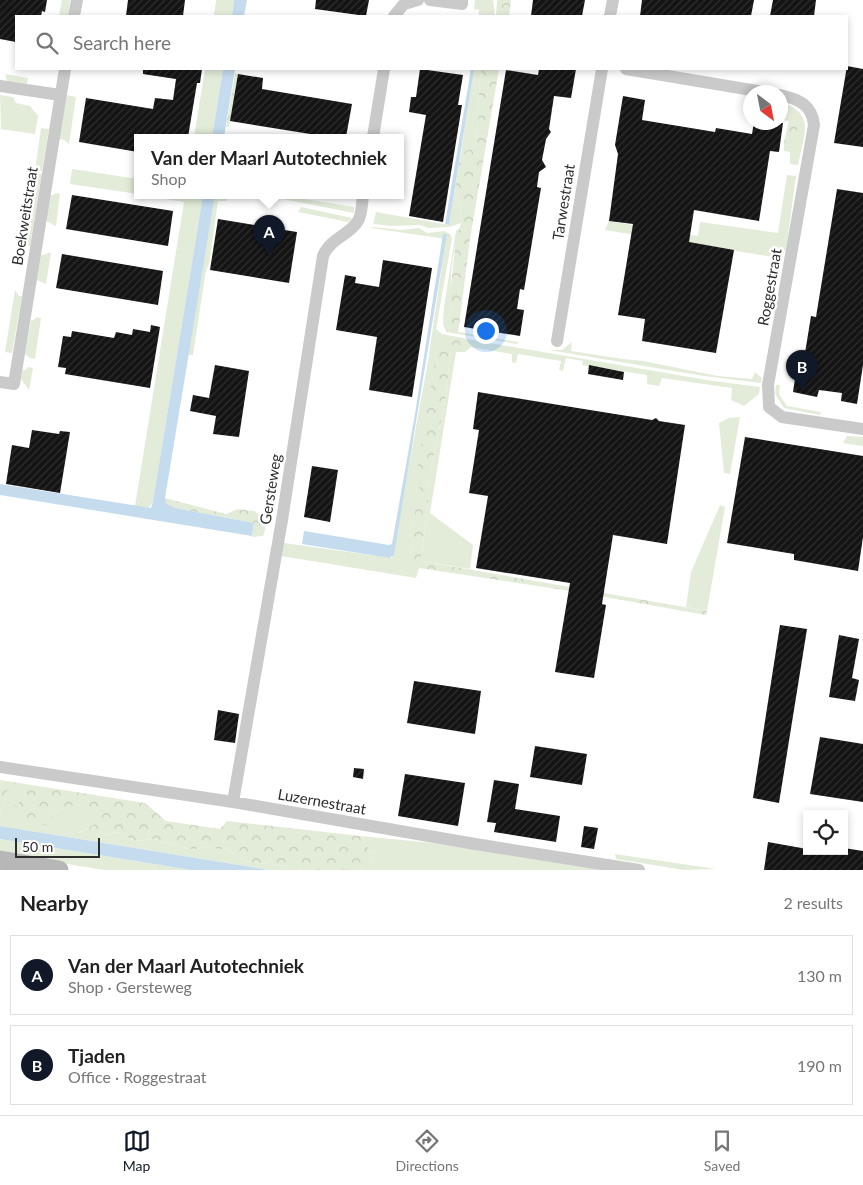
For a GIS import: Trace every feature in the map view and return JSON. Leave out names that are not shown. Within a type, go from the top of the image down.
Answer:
[{"type":"main road","points":[[0,860],[59,870]]},
{"type":"street","points":[[74,15],[77,0]]},
{"type":"street","points":[[395,15],[404,4],[418,0]]},
{"type":"street","points":[[430,0],[462,4],[462,0]]},
{"type":"street","points":[[610,15],[613,0]]},
{"type":"street","name":"Boekweitstraat","points":[[0,382],[14,384],[65,70]]},
{"type":"street","points":[[373,134],[384,70]]},
{"type":"street","name":"Tarwestraat","points":[[557,340],[602,70]]},
{"type":"street","points":[[632,70],[743,88]]},
{"type":"street","points":[[0,86],[60,95]]},
{"type":"street","name":"Roggestraat","points":[[788,97],[804,103],[811,112],[814,126],[768,385],[769,407],[782,417],[863,430]]},
{"type":"street","name":"Gersteweg","points":[[233,802],[282,520],[323,256],[326,249],[359,219],[362,199]]},
{"type":"street","name":"Luzernestraat","points":[[0,767],[233,802],[639,870]]},
{"type":"green space","points":[[62,0],[70,0],[68,15],[59,15]]},
{"type":"green space","points":[[216,0],[234,0],[232,15],[214,15]]},
{"type":"green space","points":[[475,0],[493,0],[495,15],[479,15],[479,10],[474,9]]},
{"type":"green space","points":[[497,0],[511,0],[509,15],[496,15]]},
{"type":"green space","points":[[205,70],[223,70],[212,134],[194,134]]},
{"type":"green space","points":[[471,70],[483,70],[480,76],[476,146],[461,153],[472,79],[469,79]]},
{"type":"green space","points":[[482,70],[499,70],[470,239],[458,334],[447,332],[443,325],[453,309],[450,295],[456,240],[462,212],[455,188],[461,153],[476,146]]},
{"type":"green space","points":[[235,73],[238,74],[229,127],[226,127]]},
{"type":"green space","points":[[5,74],[28,78],[27,84],[7,81]]},
{"type":"green space","points":[[0,95],[13,97],[16,103],[30,106],[38,116],[35,134],[1,129]]},
{"type":"green space","points":[[67,95],[76,97],[69,144],[59,139]]},
{"type":"green space","points":[[788,105],[802,116],[805,125],[805,134],[798,165],[790,164],[790,152],[784,151],[784,142],[794,147],[790,115],[789,121]]},
{"type":"green space","points":[[790,115],[799,118],[794,148],[784,142]]},
{"type":"green space","points":[[41,128],[49,129],[42,171],[35,170]]},
{"type":"green space","points":[[72,169],[134,178],[134,193],[70,184]]},
{"type":"green space","points":[[34,173],[42,174],[30,246],[26,245],[22,248]]},
{"type":"green space","points":[[787,175],[796,176],[786,250],[773,257],[605,230],[609,221],[698,236],[700,222],[778,233]]},
{"type":"green space","points":[[455,188],[462,212],[461,223],[449,227],[428,228],[420,225],[391,226],[373,224],[376,212],[449,225]]},
{"type":"green space","points":[[60,194],[56,226],[46,221],[50,195]]},
{"type":"green space","points":[[165,199],[202,199],[153,501],[149,508],[135,506],[184,202]]},
{"type":"green space","points":[[214,199],[227,199],[226,201],[218,201],[193,355],[188,355]]},
{"type":"green space","points":[[282,199],[303,199],[354,207],[354,213]]},
{"type":"green space","points":[[301,207],[352,218],[348,222],[298,212]]},
{"type":"green space","points":[[372,227],[401,230],[419,228],[427,233],[444,231],[450,234],[452,238],[436,329],[442,334],[438,344],[416,483],[430,473],[445,402],[451,349],[477,346],[478,341],[713,381],[760,387],[759,394],[744,406],[731,400],[732,388],[662,378],[659,386],[647,384],[647,375],[582,365],[583,361],[566,358],[563,371],[559,370],[561,361],[518,354],[516,363],[512,362],[512,354],[471,347],[465,352],[456,352],[430,513],[473,545],[470,569],[421,561],[430,483],[415,511],[410,532],[414,547],[408,562],[419,568],[416,578],[281,556],[284,543],[392,558],[428,361],[446,239]]},
{"type":"green space","points":[[461,227],[455,246],[452,268],[451,289],[453,309],[443,325],[456,231]]},
{"type":"green space","points":[[51,253],[46,284],[37,280],[41,255]]},
{"type":"green space","points":[[15,290],[19,296],[22,296],[12,353],[5,352]]},
{"type":"green space","points":[[37,317],[41,318],[35,359],[25,354],[31,320]]},
{"type":"green space","points":[[459,332],[518,342],[517,344],[458,334]]},
{"type":"green space","points":[[442,334],[478,341],[477,346],[451,350],[445,402],[430,473],[426,478],[415,484],[438,343]]},
{"type":"green space","points":[[572,342],[571,351],[643,361],[718,376],[752,379],[755,372],[762,378],[761,383],[704,376],[549,350],[562,350]]},
{"type":"green space","points":[[28,367],[33,368],[29,390],[21,379],[23,369],[25,370]]},
{"type":"green space","points":[[776,385],[780,385],[779,394],[787,406],[821,412],[820,415],[784,408],[775,394]]},
{"type":"green space","points":[[740,417],[730,474],[724,473],[719,423],[729,418]]},
{"type":"green space","points":[[847,436],[863,437],[863,446],[843,443]]},
{"type":"green space","points":[[430,483],[421,561],[707,611],[706,615],[577,592],[419,568],[407,562],[414,547],[410,532],[415,511],[411,508],[420,486]]},
{"type":"green space","points":[[165,498],[226,514],[238,509],[254,511],[263,517],[266,527],[263,536],[252,537],[254,523],[174,508],[167,504]]},
{"type":"green space","points":[[720,505],[725,507],[707,611],[686,607],[691,572]]},
{"type":"green space","points":[[0,780],[145,803],[166,821],[220,829],[227,821],[360,836],[370,852],[370,865],[368,870],[301,870],[296,867],[244,861],[229,850],[203,847],[193,850],[154,839],[135,841],[117,832],[105,835],[77,834],[102,820],[76,804],[50,814],[64,829],[13,819],[11,809],[28,795],[7,791],[0,813]]},
{"type":"green space","points":[[7,790],[28,795],[63,829],[50,814],[76,804],[103,820],[78,833],[105,835],[117,832],[135,841],[154,839],[193,850],[203,847],[229,850],[244,861],[297,867],[301,870],[269,870],[0,826],[0,813]]},
{"type":"green space","points":[[360,836],[433,843],[603,870],[368,870],[371,856]]},
{"type":"green space","points":[[0,839],[191,870],[104,870],[0,853]]},
{"type":"green space","points":[[615,854],[716,869],[684,870],[616,859]]},
{"type":"water","points":[[234,0],[247,0],[244,15],[232,15]]},
{"type":"water","points":[[223,70],[235,70],[224,134],[212,134]]},
{"type":"water","points":[[471,70],[474,70],[449,225],[445,224]]},
{"type":"water","points":[[202,199],[214,199],[165,498],[167,504],[175,508],[254,523],[252,536],[0,495],[0,484],[151,508]]},
{"type":"water","points":[[443,234],[447,234],[394,555],[390,558],[302,544],[304,531],[392,544],[415,414]]},
{"type":"water","points":[[0,826],[269,870],[191,870],[0,839]]},
{"type":"building","points":[[0,0],[47,0],[45,12],[42,11],[41,15],[15,15],[15,42],[0,39]]},
{"type":"building","points":[[128,0],[185,0],[183,15],[126,15]]},
{"type":"building","points":[[316,0],[369,0],[366,15],[315,9]]},
{"type":"building","points":[[533,0],[585,0],[582,15],[531,15]]},
{"type":"building","points":[[642,0],[754,0],[751,15],[640,15]]},
{"type":"building","points":[[773,0],[816,0],[814,15],[770,15]]},
{"type":"building","points":[[848,66],[863,69],[863,147],[834,143],[846,70],[848,70]]},
{"type":"building","points":[[143,70],[202,70],[200,83],[197,83],[188,134],[134,134],[134,151],[79,142],[86,98],[153,109],[155,98],[173,100],[176,79],[143,74]]},
{"type":"building","points":[[420,70],[463,75],[458,105],[462,105],[443,222],[409,216],[426,115],[409,112],[411,97],[416,97]]},
{"type":"building","points":[[506,70],[538,75],[539,70],[576,70],[571,98],[554,96],[549,129],[551,132],[546,139],[542,160],[546,167],[539,172],[537,187],[541,188],[524,290],[520,289],[517,309],[524,310],[520,336],[464,327]]},
{"type":"building","points":[[238,74],[263,78],[262,89],[352,104],[347,134],[310,134],[230,121]]},
{"type":"building","points":[[623,96],[645,100],[642,120],[715,132],[716,128],[752,134],[753,130],[782,130],[779,152],[770,151],[759,221],[694,210],[689,242],[734,250],[716,353],[642,341],[645,319],[618,315],[633,224],[609,221],[618,154],[615,145]]},
{"type":"building","points":[[837,189],[863,193],[863,365],[857,404],[841,401],[842,393],[819,390],[817,397],[793,392],[799,352],[805,353],[811,316],[816,317]]},
{"type":"building","points":[[72,195],[173,211],[168,246],[66,229]]},
{"type":"building","points":[[218,219],[297,232],[289,283],[210,270]]},
{"type":"building","points":[[62,254],[163,271],[158,305],[56,288]]},
{"type":"building","points":[[383,260],[432,268],[412,397],[369,390],[377,337],[336,330],[345,275],[356,277],[355,283],[379,287]]},
{"type":"building","points":[[151,325],[160,327],[150,388],[65,374],[66,368],[58,367],[63,336],[71,337],[72,331],[114,338],[116,332],[132,335],[133,329],[150,332]]},
{"type":"building","points":[[215,365],[249,371],[239,437],[213,434],[216,416],[190,411],[193,395],[209,398]]},
{"type":"building","points":[[589,365],[624,372],[623,380],[588,374]]},
{"type":"building","points":[[478,392],[652,420],[656,418],[659,421],[685,425],[667,544],[613,535],[602,604],[606,605],[594,678],[555,672],[570,583],[476,568],[488,496],[469,493],[479,430],[473,429]]},
{"type":"building","points":[[32,430],[59,434],[60,431],[70,432],[60,493],[6,484],[12,445],[29,448]]},
{"type":"building","points":[[745,437],[863,456],[863,537],[858,571],[794,560],[794,554],[727,543]]},
{"type":"building","points":[[312,466],[338,470],[330,522],[304,517]]},
{"type":"building","points":[[780,625],[807,629],[779,803],[753,798]]},
{"type":"building","points":[[839,635],[859,639],[852,678],[859,680],[855,701],[829,697]]},
{"type":"building","points":[[414,681],[481,691],[475,734],[407,723]]},
{"type":"building","points":[[218,710],[239,714],[235,743],[214,740]]},
{"type":"building","points":[[820,737],[863,744],[863,802],[810,794]]},
{"type":"building","points":[[535,746],[587,754],[582,785],[530,777]]},
{"type":"building","points":[[354,768],[364,769],[363,779],[353,777]]},
{"type":"building","points":[[405,774],[465,783],[458,826],[398,816]]},
{"type":"building","points":[[494,780],[519,784],[515,809],[560,816],[556,842],[494,832],[496,823],[487,822]]},
{"type":"building","points":[[584,826],[598,828],[594,849],[581,847]]},
{"type":"building","points":[[768,842],[803,848],[803,855],[848,855],[848,849],[863,851],[863,870],[764,870]]},
{"type":"place","name":"Van der Maarl Autotechniek","points":[[269,256]]},
{"type":"place","name":"Tjaden","points":[[802,391]]}]
